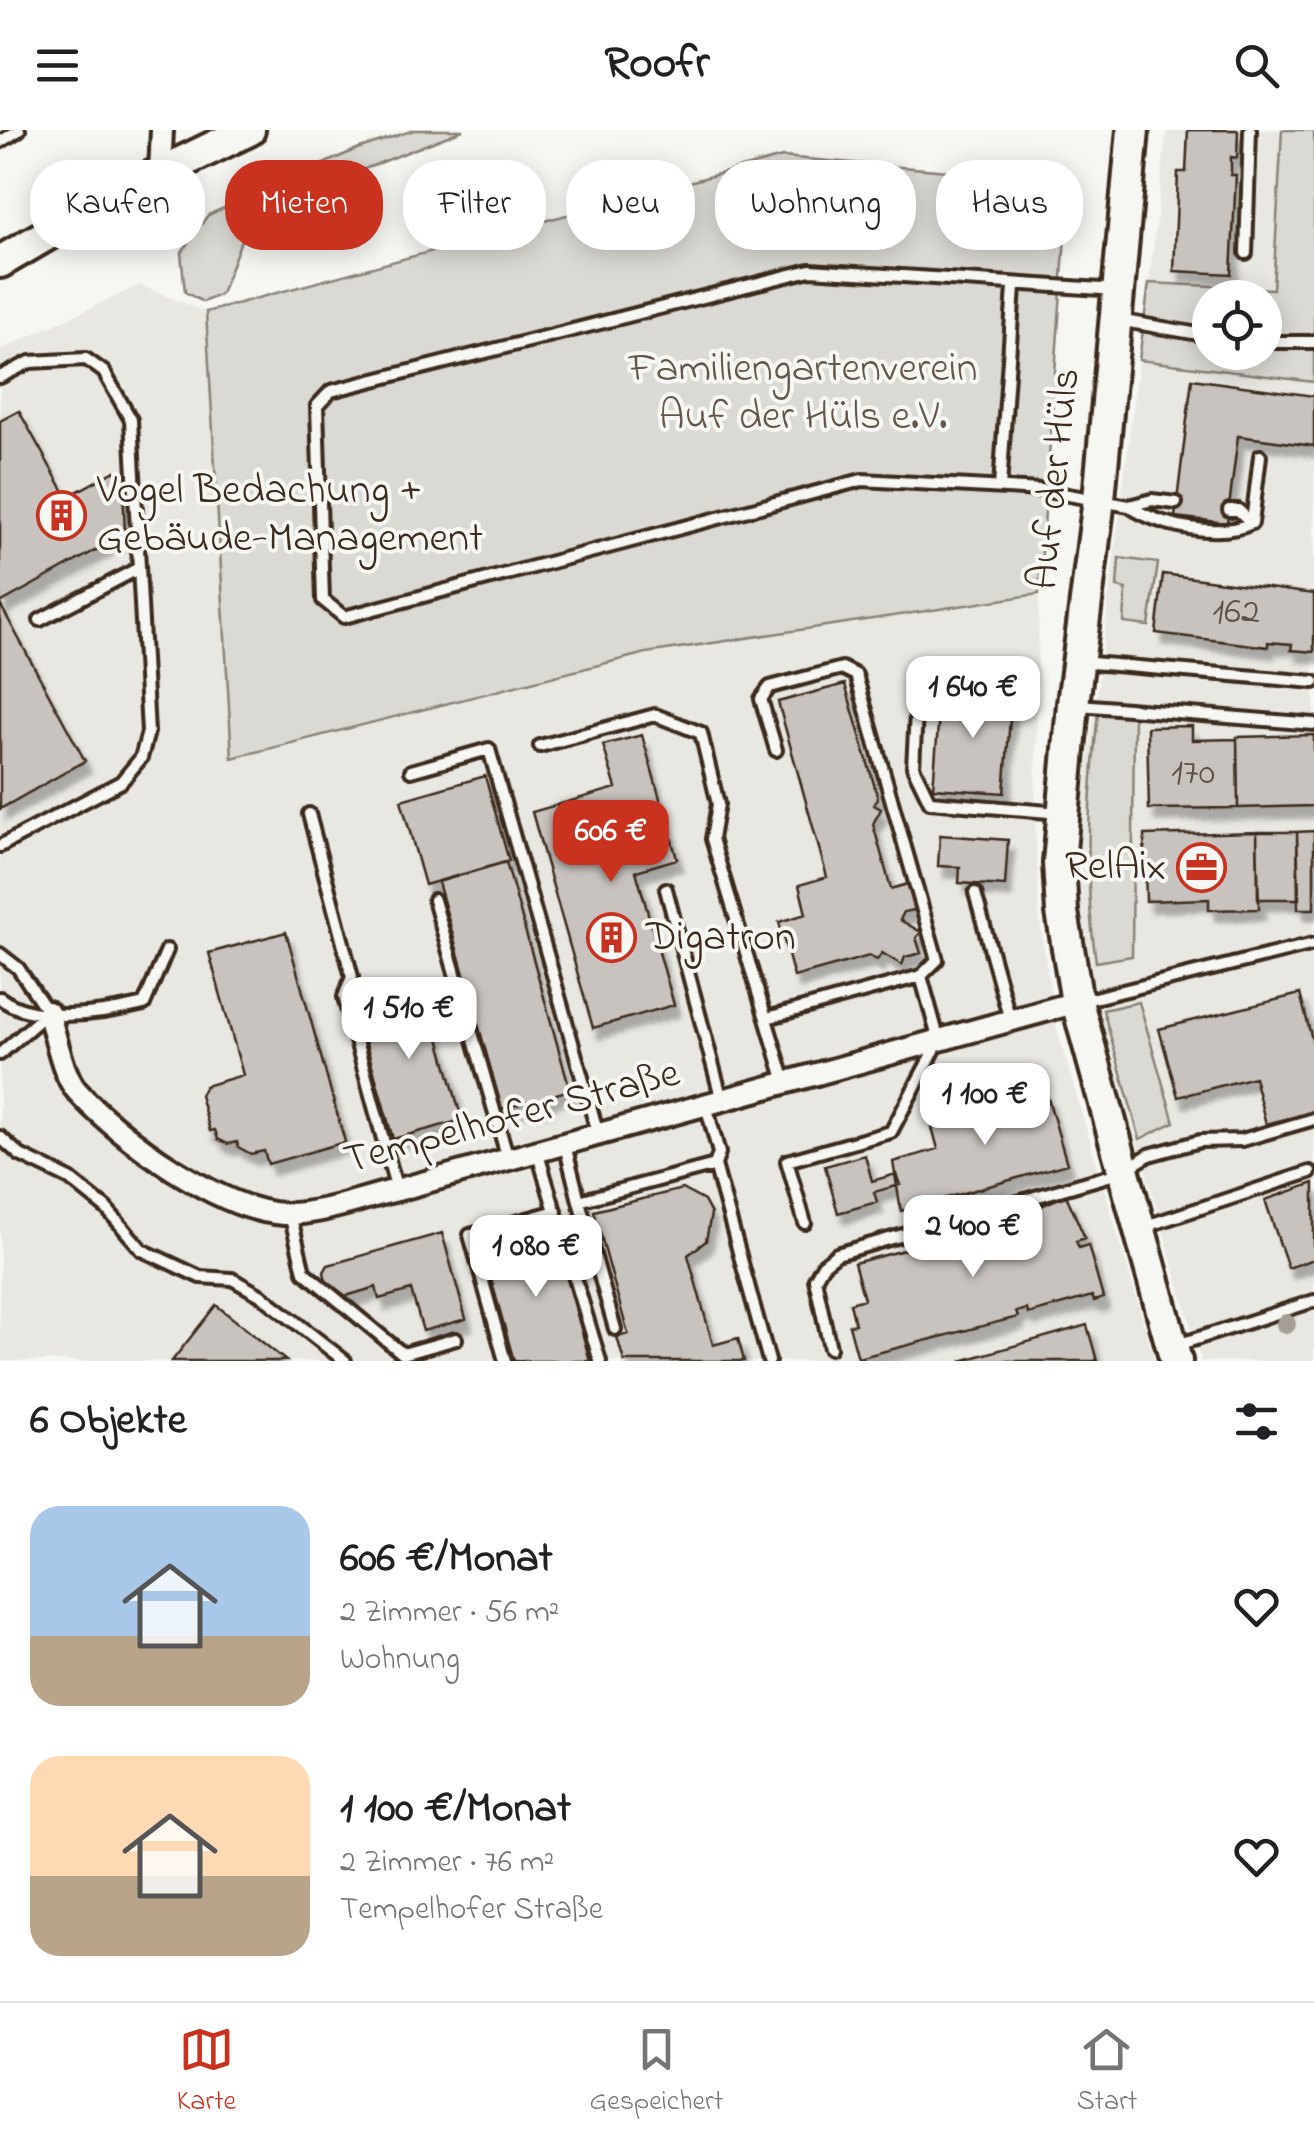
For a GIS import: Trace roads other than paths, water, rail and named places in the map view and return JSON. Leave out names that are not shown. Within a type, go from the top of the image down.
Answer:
[{"type":"street","points":[[161,160],[162,130]]},
{"type":"street","points":[[187,160],[249,130]]},
{"type":"street","name":"Auf der Hüls","points":[[1132,130],[1117,305],[1114,502],[1078,662],[1062,813],[1062,912],[1077,1002],[1173,1354]]},
{"type":"street","points":[[0,262],[30,245]]},
{"type":"street","name":"Tempelhofer Straße","points":[[48,1012],[74,1089],[150,1152],[224,1200],[260,1212],[290,1214],[397,1190],[1077,1002]]},
{"type":"lane","points":[[0,142],[19,130]]},
{"type":"lane","points":[[1246,253],[1250,130]]},
{"type":"lane","points":[[1176,502],[1114,502],[1000,487],[862,480],[344,617],[323,600],[317,406],[331,391],[810,270],[1014,287],[1117,305],[1192,330]]},
{"type":"lane","points":[[1000,487],[1014,287]]},
{"type":"lane","points":[[1282,342],[1314,342]]},
{"type":"lane","points":[[0,377],[30,362],[86,358],[104,372],[131,420],[148,732],[141,758],[121,782],[0,846]]},
{"type":"lane","points":[[1252,522],[1260,456]]},
{"type":"lane","points":[[1114,502],[1149,520],[1235,531],[1252,522]]},
{"type":"lane","points":[[1229,510],[1252,522]]},
{"type":"lane","points":[[40,620],[139,568]]},
{"type":"lane","points":[[1078,662],[1314,682]]},
{"type":"lane","points":[[767,1018],[921,976],[937,960],[856,675],[842,668],[770,687],[761,699],[776,750]]},
{"type":"lane","points":[[1073,704],[1314,724]]},
{"type":"lane","points":[[916,713],[913,767],[930,802],[1062,813]]},
{"type":"lane","points":[[540,746],[655,715],[700,733],[718,804],[712,840],[785,1082]]},
{"type":"lane","points":[[411,771],[489,749],[598,1134]]},
{"type":"lane","points":[[308,814],[352,977],[344,997],[397,1190]]},
{"type":"lane","points":[[666,890],[714,1103],[718,1153],[715,1165],[768,1361]]},
{"type":"lane","points":[[974,893],[1011,1021]]},
{"type":"lane","points":[[434,900],[508,1159]]},
{"type":"lane","points":[[1077,1002],[1314,944]]},
{"type":"lane","points":[[0,1011],[109,1012],[144,1004],[167,950]]},
{"type":"lane","points":[[0,954],[18,968],[48,1012]]},
{"type":"lane","points":[[805,1223],[788,1160],[892,1132],[939,1041],[921,976]]},
{"type":"lane","points":[[0,998],[14,1009]]},
{"type":"lane","points":[[0,1054],[48,1012]]},
{"type":"lane","points":[[830,1348],[814,1279],[822,1264],[838,1254],[1122,1172],[1148,1155],[1200,1141],[1242,1140],[1314,1119]]},
{"type":"lane","points":[[0,1136],[20,1155],[70,1179],[106,1208],[142,1250],[200,1277],[232,1279],[262,1296],[345,1361]]},
{"type":"lane","points":[[564,1144],[614,1328]]},
{"type":"lane","points":[[537,1150],[600,1361]]},
{"type":"lane","points":[[580,1201],[715,1165]]},
{"type":"lane","points":[[1138,1229],[1310,1172]]},
{"type":"lane","points":[[505,1361],[470,1236],[556,1210]]},
{"type":"lane","points":[[290,1214],[304,1272],[403,1354],[456,1338]]},
{"type":"lane","points":[[1173,1354],[1314,1301]]},
{"type":"place","name":"Vogel Bedachung + Gebäude-Management","points":[[62,515]]},
{"type":"place","name":"RelAix","points":[[1201,867]]},
{"type":"place","name":"Digatron","points":[[611,938]]},
{"type":"park label","name":"Familiengartenverein Auf der Hüls e.V.","points":[[803,393]]}]
